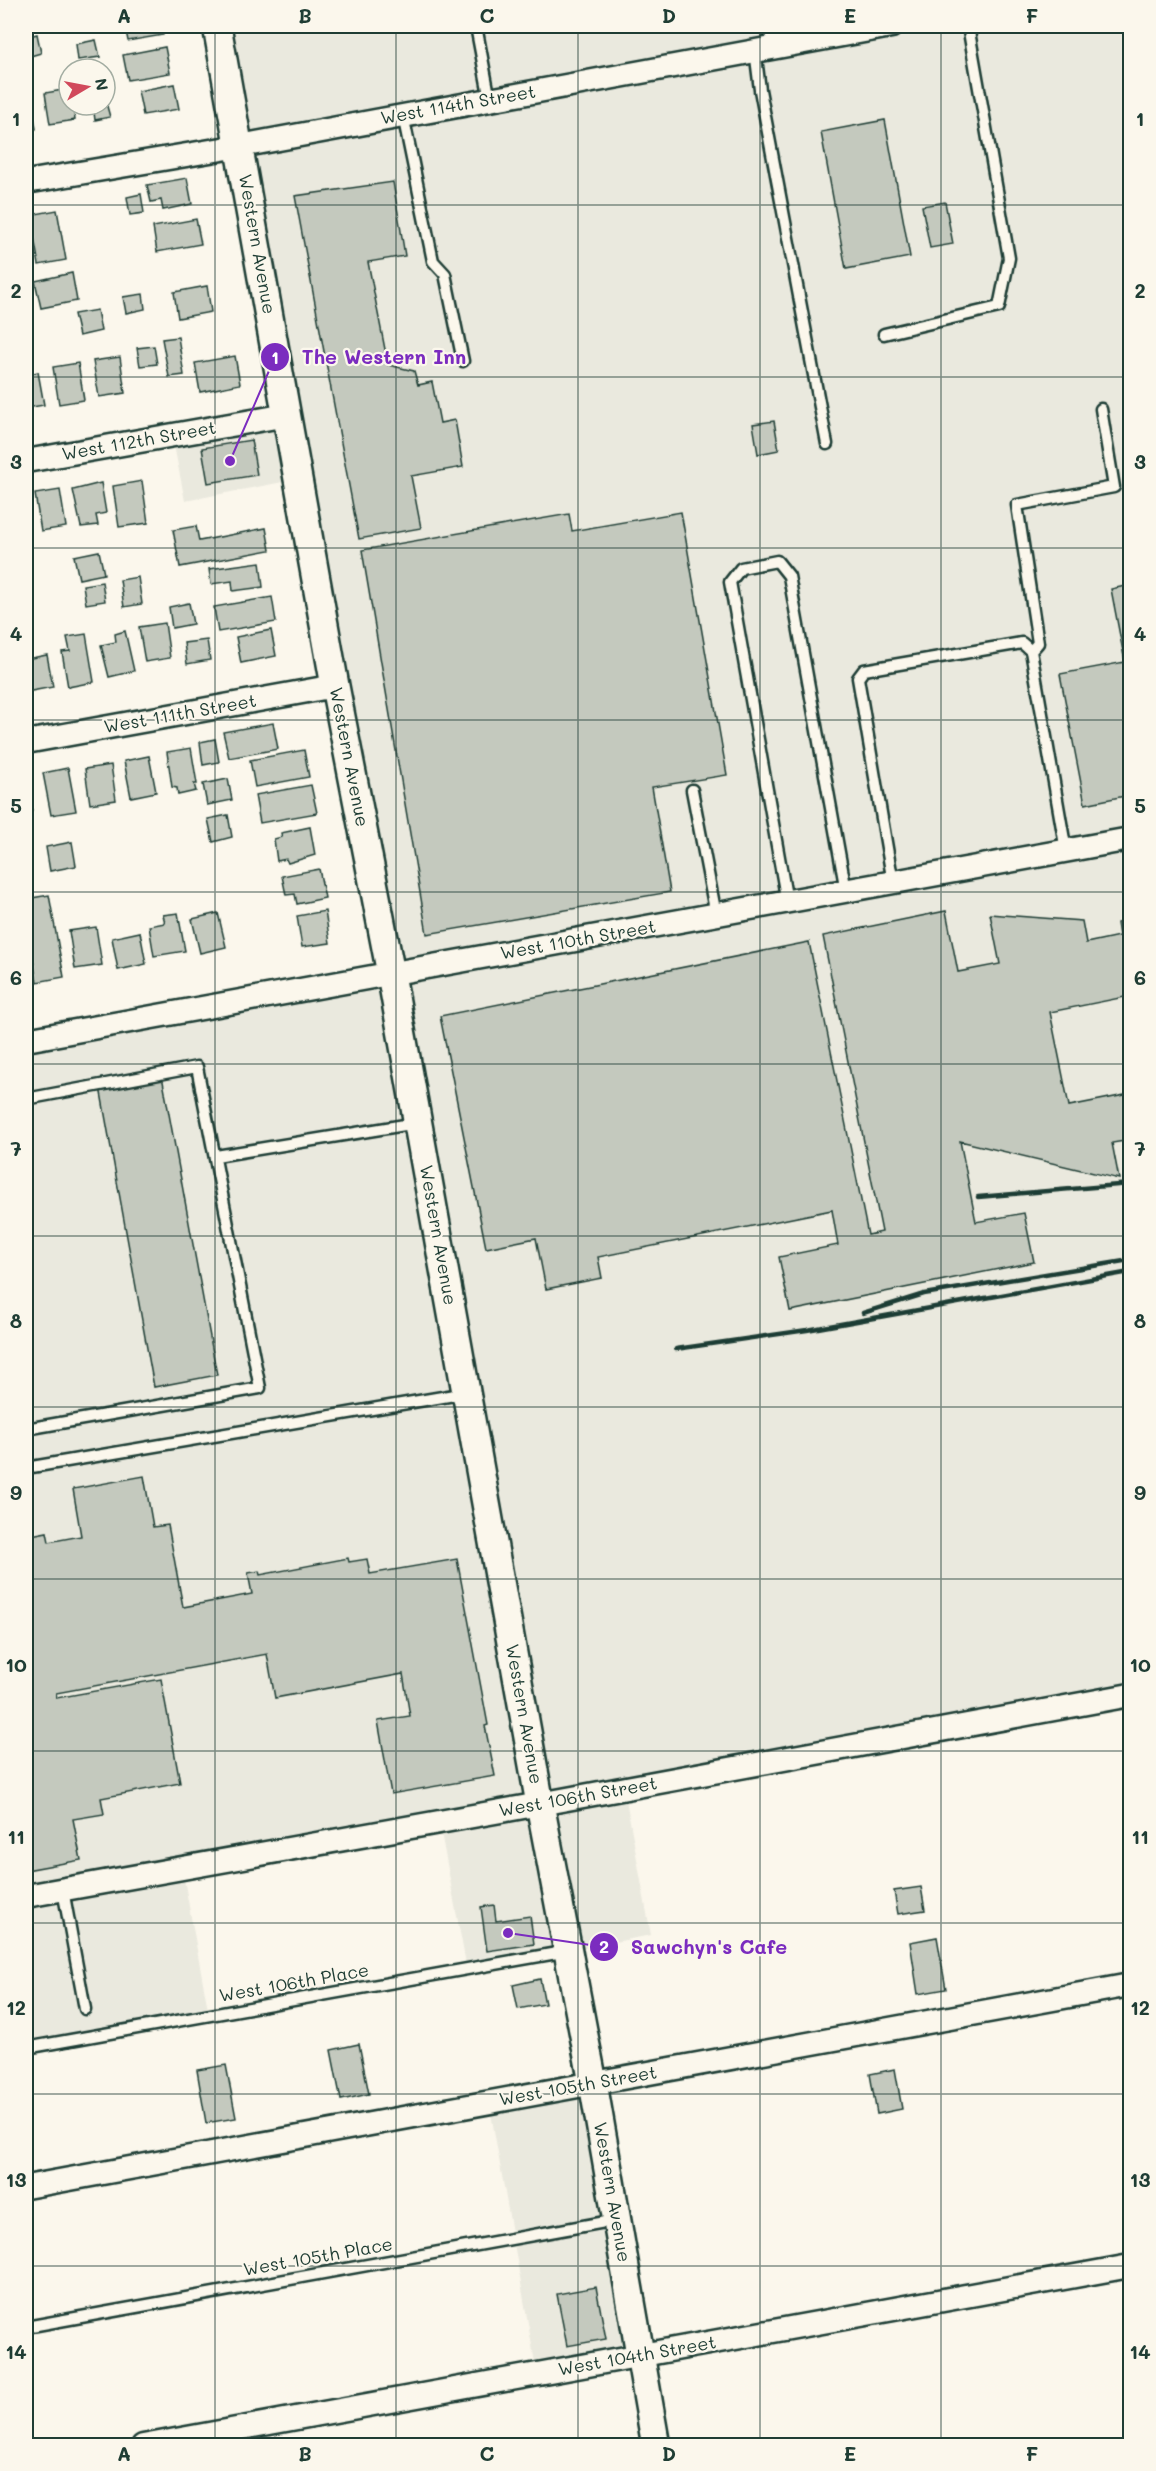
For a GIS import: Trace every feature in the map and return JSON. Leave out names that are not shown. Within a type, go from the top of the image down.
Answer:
[{"type":"street","name":"Western Avenue","points":[[217,26],[335,686],[391,974],[540,1804],[594,2084],[656,2445]]},
{"type":"street","name":"West 114th Street","points":[[26,182],[490,100],[766,41],[891,26]]},
{"type":"street","name":"West 112th Street","points":[[26,461],[287,415]]},
{"type":"street","name":"West 111th Street","points":[[26,742],[335,686]]},
{"type":"street","name":"West 110th Street","points":[[26,1040],[1131,839]]},
{"type":"street","name":"West 106th Street","points":[[26,1896],[1131,1695]]},
{"type":"street","name":"West 105th Street","points":[[26,2187],[1131,1984]]},
{"type":"street","name":"West 104th Street","points":[[142,2445],[1131,2266]]},
{"type":"lane","points":[[476,26],[490,100]]},
{"type":"lane","points":[[884,334],[999,307],[1009,258],[968,26]]},
{"type":"lane","points":[[766,41],[760,90],[827,444]]},
{"type":"lane","points":[[403,115],[433,261],[445,274],[463,361]]},
{"type":"lane","points":[[1031,651],[1038,643],[1017,505],[1114,487],[1101,409]]},
{"type":"lane","points":[[787,902],[730,582],[741,568],[777,561],[789,576],[846,891]]},
{"type":"lane","points":[[892,883],[858,678],[864,670],[1022,643],[1031,651],[1066,851]]},
{"type":"lane","points":[[692,790],[716,915]]},
{"type":"lane","points":[[26,1099],[197,1067],[260,1388],[26,1429]]},
{"type":"lane","points":[[216,1156],[418,1123]]},
{"type":"lane","points":[[26,1468],[466,1393]]},
{"type":"lane","points":[[63,1890],[85,2009]]},
{"type":"lane","name":"West 106th Place","points":[[26,2048],[568,1951]]},
{"type":"lane","name":"West 105th Place","points":[[26,2327],[616,2220]]},
{"type":"shaded area","points":[[217,26],[1130,26],[1130,1695],[624,1789],[651,1935],[568,1951],[467,1969],[439,1822],[182,1868],[209,2015],[26,2048],[26,1040],[391,974],[298,479],[185,501],[172,435],[287,415]]},
{"type":"shaded area","points":[[593,2083],[640,2356],[537,2374],[489,2102]]},
{"type":"building","points":[[125,26],[161,26],[163,35],[128,41]]},
{"type":"building","points":[[37,34],[41,53],[27,57],[26,37]]},
{"type":"building","points":[[96,40],[100,57],[78,57],[76,44]]},
{"type":"building","points":[[165,47],[170,73],[128,80],[123,55]]},
{"type":"building","points":[[174,84],[179,109],[143,115],[138,91]]},
{"type":"building","points":[[29,88],[36,129],[26,131],[26,89]]},
{"type":"building","points":[[57,91],[57,117],[75,117],[75,120],[50,124],[45,93]]},
{"type":"building","points":[[95,117],[110,117],[95,120]]},
{"type":"building","points":[[885,120],[910,257],[846,269],[821,132]]},
{"type":"building","points":[[187,178],[192,204],[163,210],[161,200],[151,202],[147,185]]},
{"type":"building","points":[[393,182],[405,256],[368,262],[388,365],[414,371],[418,385],[432,382],[440,423],[455,420],[463,467],[411,476],[421,528],[359,539],[295,196]]},
{"type":"building","points":[[141,194],[144,213],[130,215],[127,197]]},
{"type":"building","points":[[945,202],[953,244],[930,248],[922,206]]},
{"type":"building","points":[[57,210],[66,260],[39,265],[30,215]]},
{"type":"building","points":[[196,219],[201,244],[157,252],[153,227]]},
{"type":"building","points":[[72,273],[77,301],[41,308],[35,281]]},
{"type":"building","points":[[207,286],[211,312],[178,318],[174,292]]},
{"type":"building","points":[[143,294],[145,309],[126,313],[123,297]]},
{"type":"building","points":[[97,310],[101,331],[79,336],[74,314]]},
{"type":"building","points":[[178,337],[184,375],[169,377],[162,339]]},
{"type":"building","points":[[154,346],[157,364],[140,366],[137,348]]},
{"type":"building","points":[[235,356],[240,384],[200,392],[195,363]]},
{"type":"building","points":[[120,357],[125,393],[99,397],[93,361]]},
{"type":"building","points":[[78,363],[84,400],[59,404],[53,367]]},
{"type":"building","points":[[38,372],[44,405],[26,408],[26,375]]},
{"type":"building","points":[[774,421],[779,450],[758,454],[753,424]]},
{"type":"building","points":[[251,440],[257,475],[208,483],[202,448]]},
{"type":"building","points":[[142,481],[148,523],[119,527],[113,486]]},
{"type":"building","points":[[101,483],[106,513],[96,515],[98,525],[81,527],[73,490]]},
{"type":"building","points":[[60,490],[66,527],[41,531],[35,494]]},
{"type":"building","points":[[681,512],[727,775],[652,787],[670,892],[427,934],[362,550],[569,514],[572,531]]},
{"type":"building","points":[[196,526],[199,541],[266,528],[270,550],[180,567],[173,530]]},
{"type":"building","points":[[99,551],[104,574],[79,579],[74,556]]},
{"type":"building","points":[[260,562],[263,587],[233,591],[232,581],[211,584],[209,569]]},
{"type":"building","points":[[138,577],[142,604],[124,607],[120,580]]},
{"type":"building","points":[[102,582],[105,601],[86,604],[83,585]]},
{"type":"building","points":[[1130,585],[1130,795],[1085,804],[1060,674],[1125,662],[1111,589]]},
{"type":"building","points":[[272,597],[276,622],[218,632],[214,607]]},
{"type":"building","points":[[189,603],[193,624],[172,628],[169,607]]},
{"type":"building","points":[[165,623],[170,658],[145,662],[139,627]]},
{"type":"building","points":[[271,630],[276,656],[241,663],[236,637]]},
{"type":"building","points":[[125,631],[134,671],[109,677],[101,645],[116,642],[115,634]]},
{"type":"building","points":[[86,634],[94,682],[68,687],[62,652],[70,651],[67,637]]},
{"type":"building","points":[[207,640],[210,660],[187,664],[184,643]]},
{"type":"building","points":[[47,655],[53,687],[26,692],[26,659]]},
{"type":"building","points":[[273,723],[278,749],[229,758],[223,732]]},
{"type":"building","points":[[215,739],[219,762],[203,765],[200,742]]},
{"type":"building","points":[[191,748],[197,784],[194,784],[196,791],[178,795],[177,788],[172,787],[167,752]]},
{"type":"building","points":[[304,750],[309,777],[255,787],[250,760]]},
{"type":"building","points":[[149,756],[156,792],[131,797],[124,761]]},
{"type":"building","points":[[111,765],[116,800],[90,804],[85,769]]},
{"type":"building","points":[[68,768],[76,811],[51,815],[43,773]]},
{"type":"building","points":[[228,779],[232,800],[207,805],[203,784]]},
{"type":"building","points":[[26,782],[28,782],[32,811],[26,812]]},
{"type":"building","points":[[311,785],[317,813],[260,823],[255,795]]},
{"type":"building","points":[[228,815],[232,837],[213,842],[208,819]]},
{"type":"building","points":[[310,827],[315,855],[288,863],[286,859],[277,861],[274,839],[282,837],[281,833]]},
{"type":"building","points":[[72,842],[76,866],[50,871],[46,847]]},
{"type":"building","points":[[319,869],[325,898],[297,904],[295,894],[286,895],[282,876]]},
{"type":"building","points":[[49,895],[64,977],[37,982],[26,922],[26,899]]},
{"type":"building","points":[[1130,901],[1130,996],[1050,1012],[1069,1106],[1130,1094],[1130,1140],[1112,1143],[1119,1179],[960,1141],[976,1222],[1024,1213],[1034,1262],[790,1311],[779,1257],[838,1245],[832,1210],[598,1257],[602,1278],[546,1289],[536,1238],[486,1248],[440,1016],[809,942],[868,1235],[882,1232],[823,936],[946,911],[958,972],[1000,964],[990,914],[1082,921],[1086,943],[1119,936],[1117,923],[1128,920],[1126,902]]},
{"type":"building","points":[[325,911],[330,943],[302,947],[297,916]]},
{"type":"building","points":[[178,913],[185,951],[154,956],[149,926],[165,923],[163,915]]},
{"type":"building","points":[[218,913],[226,947],[200,953],[192,919]]},
{"type":"building","points":[[96,927],[102,965],[75,969],[69,931]]},
{"type":"building","points":[[140,932],[146,964],[118,970],[112,938]]},
{"type":"building","points":[[162,1076],[217,1375],[154,1387],[100,1087]]},
{"type":"building","points":[[144,1476],[153,1527],[168,1525],[183,1607],[252,1594],[248,1573],[259,1571],[260,1575],[348,1558],[349,1562],[367,1559],[370,1574],[457,1559],[488,1725],[485,1726],[495,1776],[391,1794],[378,1721],[410,1716],[403,1674],[275,1698],[267,1654],[56,1693],[57,1698],[161,1679],[180,1783],[101,1798],[104,1814],[73,1819],[81,1860],[26,1870],[26,1536],[47,1532],[49,1542],[81,1536],[73,1489]]},
{"type":"building","points":[[921,1887],[925,1910],[898,1914],[894,1891]]},
{"type":"building","points":[[494,1905],[496,1921],[530,1916],[534,1944],[487,1951],[481,1907]]},
{"type":"building","points":[[937,1937],[946,1989],[918,1994],[910,1942]]},
{"type":"building","points":[[540,1979],[545,2004],[518,2009],[513,1985]]},
{"type":"building","points":[[359,2044],[369,2094],[341,2100],[331,2050]]},
{"type":"building","points":[[226,2065],[236,2118],[206,2123],[197,2070]]},
{"type":"building","points":[[895,2069],[902,2109],[877,2114],[870,2074]]},
{"type":"building","points":[[596,2287],[606,2339],[567,2346],[557,2294]]},
{"type":"railway","points":[[978,1197],[1130,1184]]},
{"type":"railway","points":[[863,1313],[924,1294],[1130,1260]]},
{"type":"railway","points":[[676,1349],[807,1330],[1130,1272]]},
{"type":"place","name":"The Western Inn","points":[[230,461]]},
{"type":"place","name":"Sawchyn's Cafe","points":[[508,1933]]}]
